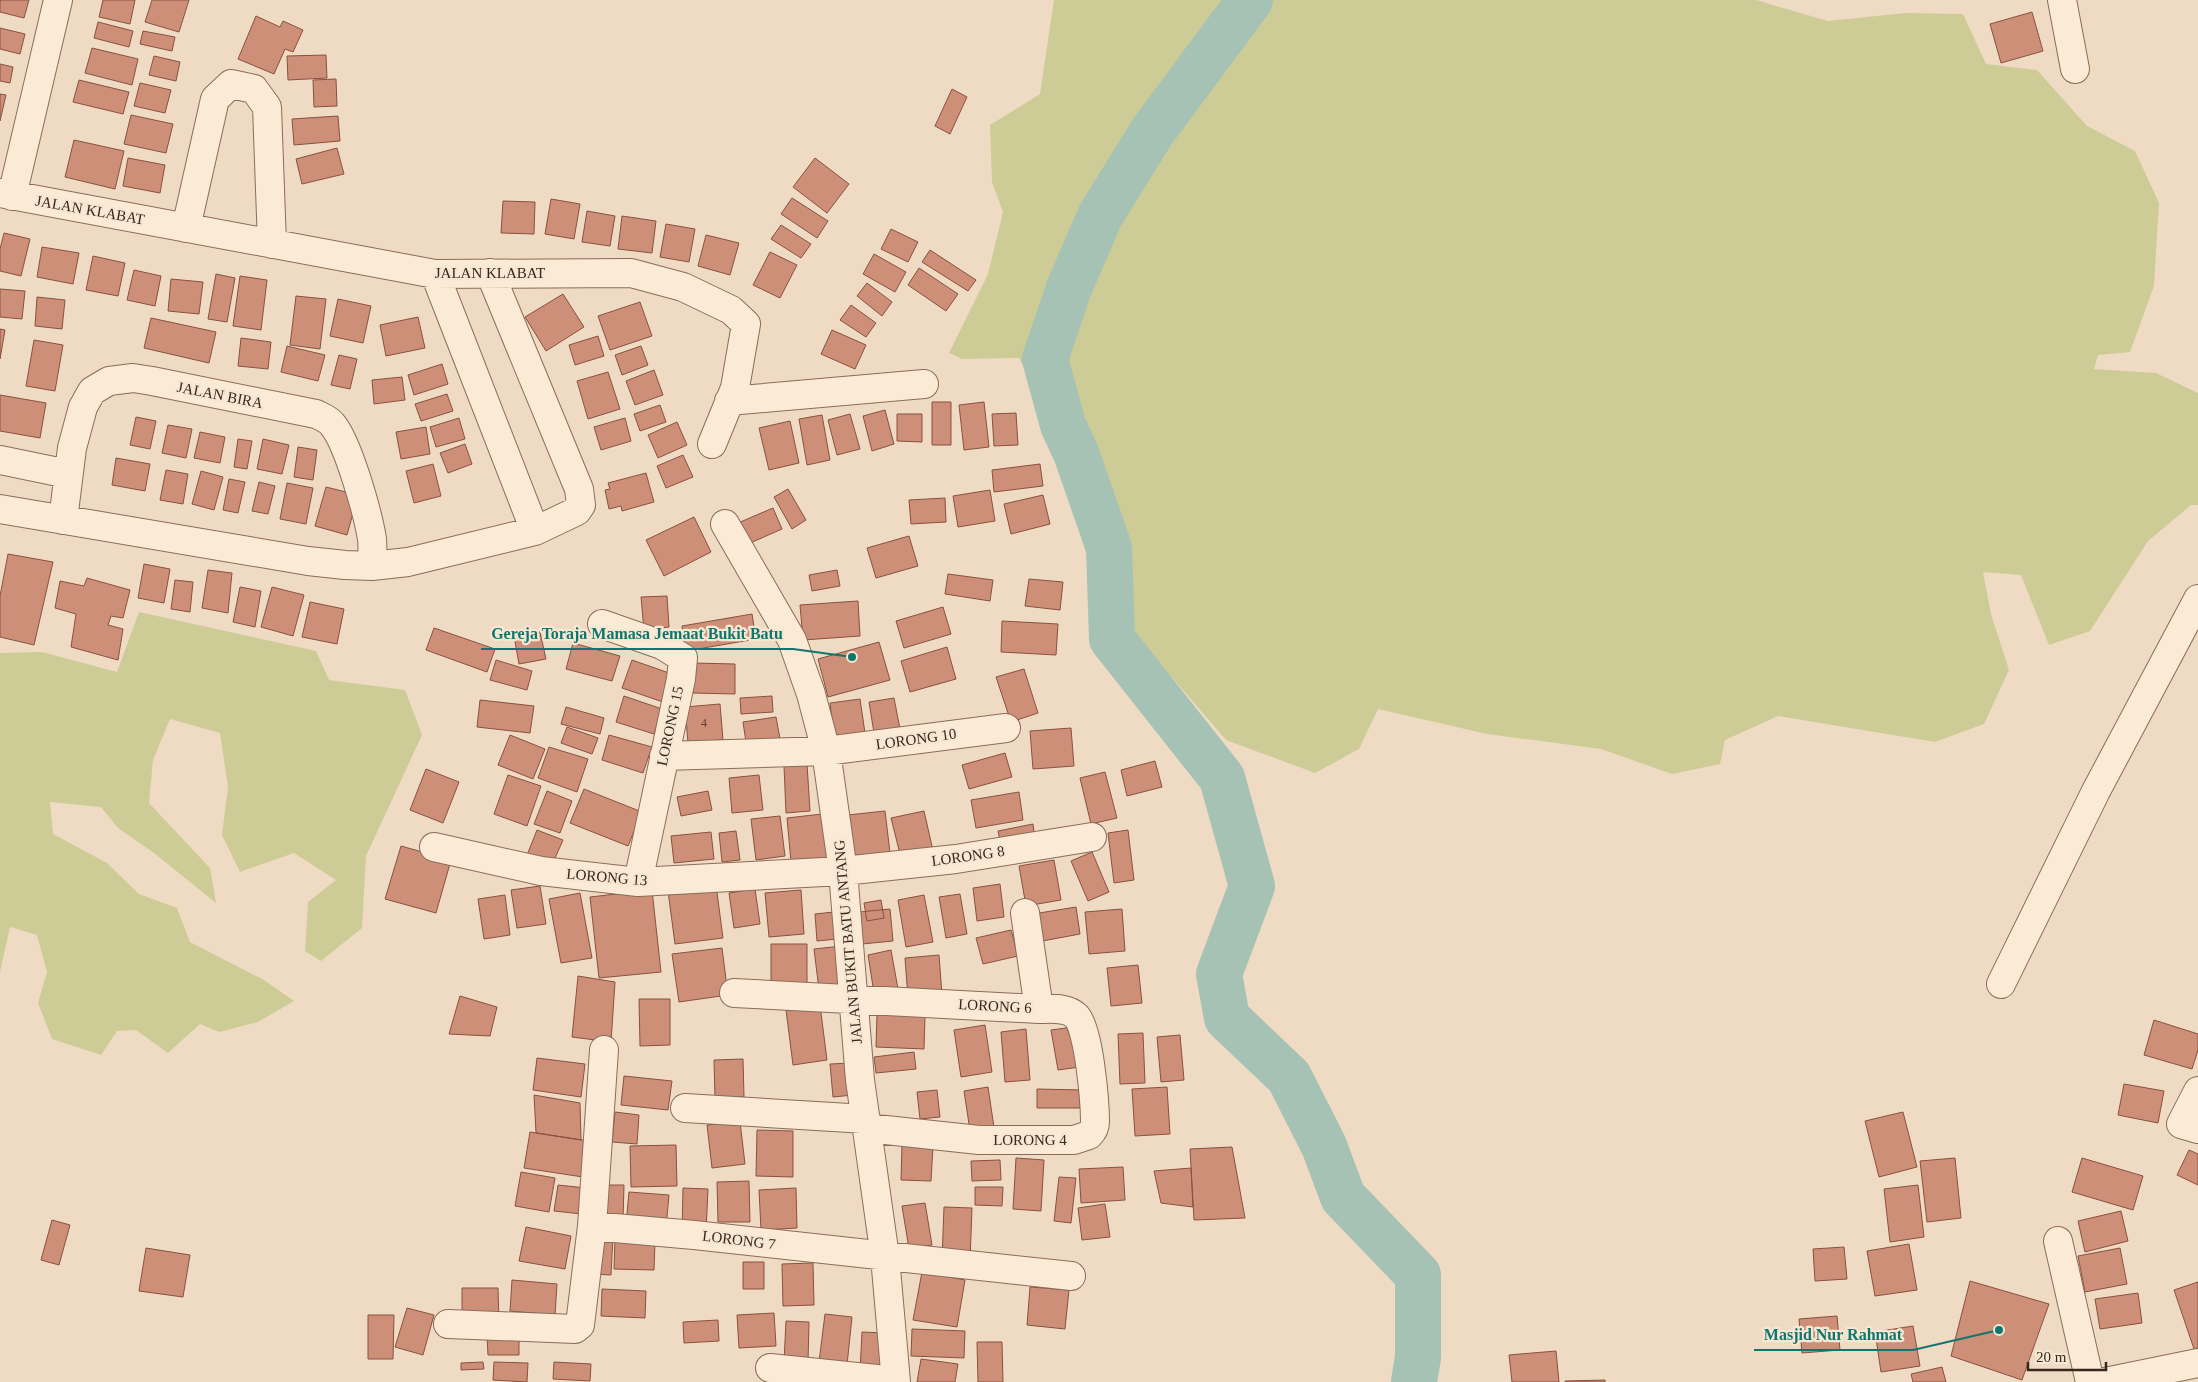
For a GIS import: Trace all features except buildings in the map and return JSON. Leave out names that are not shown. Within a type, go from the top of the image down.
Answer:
[{"type":"street","points":[[6,194],[58,0]]},
{"type":"street","points":[[2062,0],[2075,69]]},
{"type":"street","points":[[186,228],[215,99],[231,84],[254,89],[267,107],[272,244]]},
{"type":"street","name":"JALAN KLABAT","points":[[6,194],[434,274],[631,273],[683,287],[731,310],[746,324],[735,388],[712,444]]},
{"type":"street","points":[[0,509],[308,561],[372,566],[408,562],[535,531],[577,511],[580,505],[579,489],[490,273]]},
{"type":"street","points":[[434,274],[535,531]]},
{"type":"street","name":"JALAN BIRA","points":[[63,520],[72,448],[83,407],[92,391],[109,381],[133,378],[316,414],[333,424],[346,450],[368,520],[372,540],[372,566]]},
{"type":"street","points":[[729,401],[924,384]]},
{"type":"street","points":[[0,460],[68,474]]},
{"type":"street","name":"JALAN BUKIT BATU ANTANG","points":[[725,524],[792,640],[811,694],[826,751],[843,871],[855,999],[860,1080],[885,1256],[896,1381]]},
{"type":"street","points":[[2000,984],[2096,790],[2198,599]]},
{"type":"street","name":"LORONG 15","points":[[602,624],[662,645],[683,658],[681,679],[638,882]]},
{"type":"street","name":"LORONG 10","points":[[664,756],[826,751],[1006,728]]},
{"type":"street","name":"LORONG 8","points":[[843,871],[956,858],[1092,837]]},
{"type":"street","name":"LORONG 13","points":[[434,847],[541,871],[638,882],[843,871]]},
{"type":"street","name":"LORONG 6","points":[[734,993],[1039,1008],[1025,913]]},
{"type":"street","name":"LORONG 4","points":[[867,1124],[979,1140],[1074,1140],[1089,1136],[1095,1123],[1089,1055],[1082,1027],[1077,1017],[1071,1012],[1039,1008]]},
{"type":"street","points":[[448,1324],[576,1329],[580,1324],[592,1226],[604,1050]]},
{"type":"street","points":[[2198,1091],[2181,1124],[2198,1129]]},
{"type":"street","points":[[685,1108],[867,1124]]},
{"type":"street","name":"LORONG 7","points":[[592,1226],[694,1235],[1071,1276]]},
{"type":"street","points":[[2058,1241],[2090,1382]]},
{"type":"street","points":[[2105,1382],[2198,1363]]},
{"type":"street","points":[[770,1368],[896,1381]]},
{"type":"shaded area","points":[[1054,0],[1756,0],[1828,21],[1906,13],[1963,14],[1986,64],[2037,70],[2087,126],[2135,151],[2159,203],[2154,286],[2130,352],[2098,355],[2094,369],[2156,373],[2198,393],[2198,505],[2191,505],[2148,541],[2090,631],[2049,645],[2021,575],[1983,572],[1991,614],[2009,670],[1984,724],[1935,742],[1778,716],[1725,740],[1720,764],[1672,774],[1601,749],[1487,734],[1378,709],[1359,749],[1315,773],[1226,740],[1170,675],[1125,630],[1117,539],[1019,358],[962,359],[949,353],[988,274],[1003,212],[992,182],[990,125],[1040,94]]},
{"type":"shaded area","points":[[139,612],[316,651],[329,680],[405,690],[422,735],[366,856],[362,928],[321,961],[305,951],[308,902],[336,880],[294,853],[240,872],[222,835],[228,787],[220,733],[170,719],[153,760],[149,803],[210,868],[216,903],[154,853],[118,828],[101,807],[50,802],[53,834],[107,863],[139,894],[177,908],[190,942],[264,980],[294,1001],[258,1022],[219,1032],[200,1024],[168,1053],[136,1030],[117,1031],[101,1055],[52,1039],[38,1003],[47,972],[37,935],[10,927],[0,972],[0,653],[42,652],[117,672]]},
{"type":"waterway","points":[[1250,0],[1152,132],[1100,216],[1069,288],[1045,359],[1063,425],[1076,453],[1109,548],[1112,639],[1222,778],[1252,886],[1219,974],[1227,1018],[1289,1077],[1324,1146],[1343,1197],[1418,1275],[1418,1357],[1414,1382]]},
{"type":"place","name":"Gereja Toraja Mamasa Jemaat Bukit Batu","points":[[852,657]]},
{"type":"place","name":"Masjid Nur Rahmat","points":[[1999,1330]]}]
